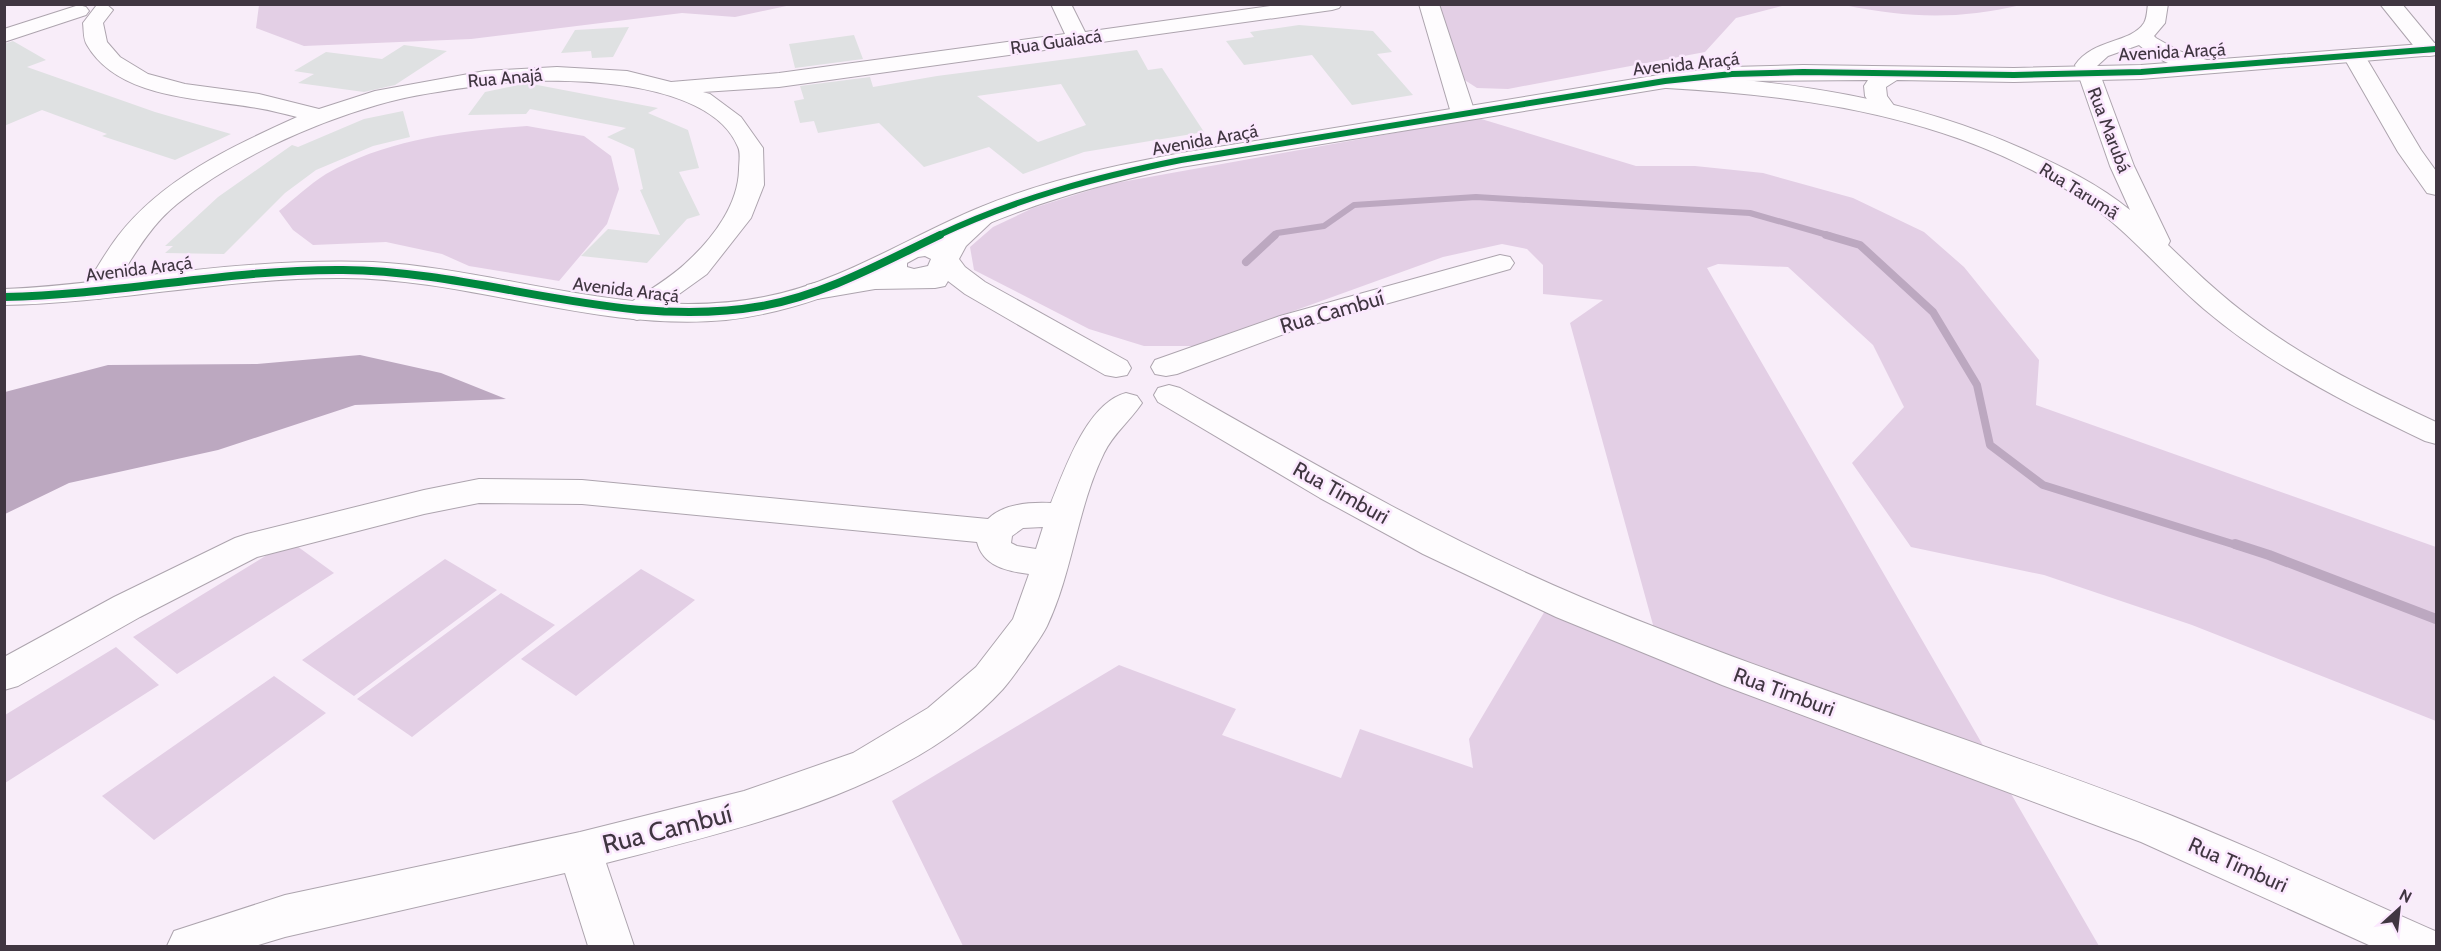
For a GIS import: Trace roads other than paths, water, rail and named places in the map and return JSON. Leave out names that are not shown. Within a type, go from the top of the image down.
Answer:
[{"type":"street","points":[[1061,4],[1078,40]]},
{"type":"street","name":"Rua Guaiacá","points":[[669,88],[779,80],[1332,4]]},
{"type":"street","points":[[1429,4],[1463,113]]},
{"type":"street","points":[[2158,4],[2156,22],[2142,36],[2149,45],[2162,53],[2205,67]]},
{"type":"street","points":[[2390,4],[2433,50]]},
{"type":"street","points":[[4,36],[79,8],[110,7]]},
{"type":"street","points":[[110,7],[93,23],[96,43],[112,62],[140,79],[184,92],[259,101],[320,116]]},
{"type":"street","name":"Rua Marubá","points":[[2142,36],[2096,55],[2086,65],[2122,166],[2161,251]]},
{"type":"street","name":"Avenida Araçá","points":[[4,297],[44,297],[255,272],[325,269],[400,272],[637,311],[683,315],[723,311],[765,305],[809,293],[855,276],[906,265],[988,213],[1102,176],[1463,113],[1665,81],[1732,74],[1803,72],[2087,73],[2205,67],[2433,50]]},
{"type":"street","points":[[2354,56],[2410,153],[2436,188]]},
{"type":"street","points":[[1884,107],[1876,96],[1875,86],[1881,79],[1894,73]]},
{"type":"street","name":"Rua Anajá","points":[[97,291],[128,241],[166,199],[236,154],[320,116],[375,98],[485,78],[557,74],[627,78],[702,99],[733,122],[751,148],[751,185],[738,218],[697,268],[637,311]]},
{"type":"street","name":"Rua Guaiacá","points":[[702,99],[779,80]]},
{"type":"street","name":"Rua Tarumã","points":[[1665,81],[1740,84],[1807,92],[1884,107],[1999,145],[2053,172],[2103,202],[2161,251],[2214,303],[2280,353],[2361,399],[2436,434]]},
{"type":"street","points":[[259,101],[375,98]]},
{"type":"street","points":[[2053,172],[2106,173],[2122,166]]},
{"type":"street","points":[[906,265],[928,276],[936,273],[942,268],[955,242],[988,213]]},
{"type":"street","points":[[945,259],[955,273],[975,288],[1116,368]]},
{"type":"street","name":"Rua Cambuí","points":[[1167,381],[1290,322],[1500,263]]},
{"type":"street","points":[[906,265],[940,280],[975,288]]},
{"type":"street","points":[[1135,361],[1156,363],[1167,381],[1149,404],[1126,402],[1110,394],[1107,387],[1109,374],[1116,368],[1135,361]]},
{"type":"street","name":"Rua Timburi","points":[[1167,381],[1332,490],[1435,545],[1569,607],[1736,674],[2156,829],[2419,946]]},
{"type":"street","points":[[1048,563],[1004,556],[995,546],[996,532],[1014,518],[1063,516],[1087,454],[1103,427],[1126,402]]},
{"type":"street","points":[[4,675],[127,607],[247,547],[424,502],[479,491],[582,492],[996,532]]},
{"type":"street","name":"Rua Cambuí","points":[[190,946],[285,916],[580,851],[744,809],[867,765],[942,719],[990,678],[1029,625],[1041,595],[1048,563],[1063,516]]},
{"type":"street","points":[[580,851],[611,946]]},
{"type":"waterway","points":[[1273,236],[1277,233],[1324,226],[1354,205],[1476,197],[1750,213],[1831,236]]},
{"type":"waterway","points":[[1246,262],[1275,235]]},
{"type":"waterway","points":[[1826,235],[1860,245],[1933,312],[1977,385],[1990,445],[2043,485],[2239,546]]},
{"type":"waterway","points":[[2235,544],[2436,619]]}]
